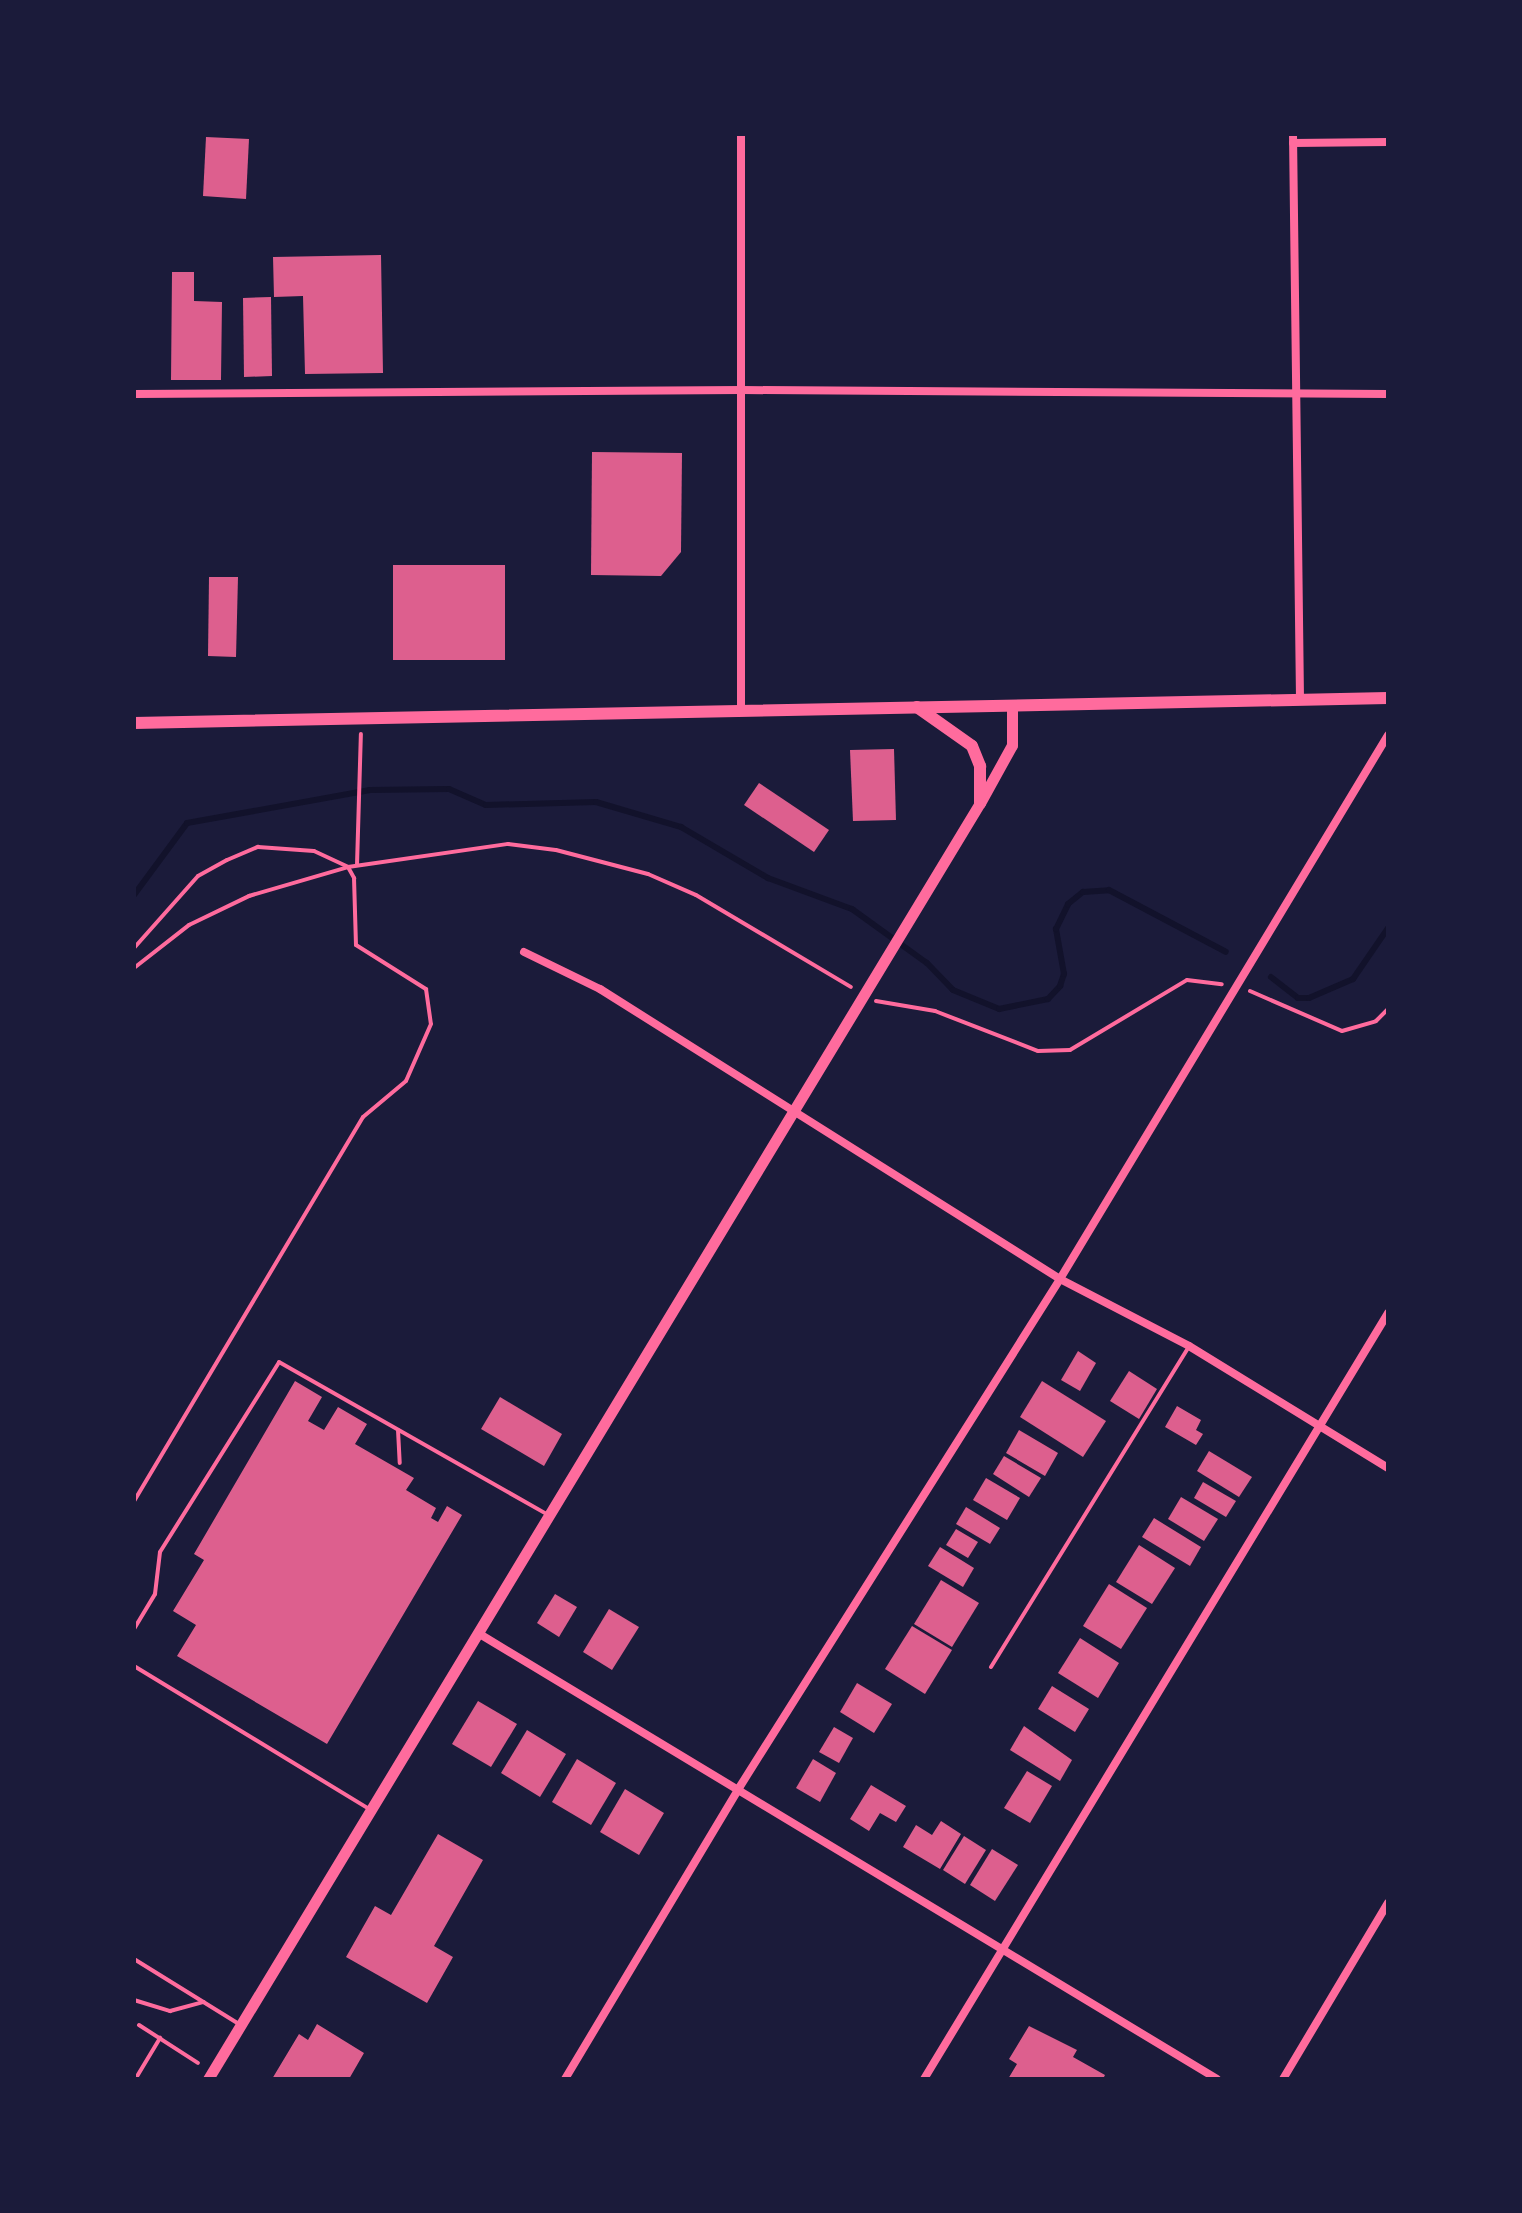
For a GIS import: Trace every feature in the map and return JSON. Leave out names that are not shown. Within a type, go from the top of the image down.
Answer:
[{"type":"main road","points":[[134,723],[741,707],[1012,707],[1388,698]]},
{"type":"main road","points":[[917,707],[972,746],[980,766],[980,803]]},
{"type":"street","points":[[741,134],[741,707]]},
{"type":"street","points":[[1300,700],[1293,138],[1388,142]]},
{"type":"street","points":[[134,394],[742,390],[1388,394]]},
{"type":"street","points":[[208,2079],[907,917],[980,803],[1012,745],[1012,707]]},
{"type":"street","points":[[565,2079],[739,1788],[1060,1279],[1388,735]]},
{"type":"street","points":[[524,952],[600,989],[794,1107],[1060,1279],[1189,1346],[1388,1468]]},
{"type":"street","points":[[924,2079],[1388,1313]]},
{"type":"street","points":[[478,1633],[1217,2079]]},
{"type":"street","points":[[1283,2079],[1388,1903]]},
{"type":"lane","points":[[991,1667],[1189,1346]]},
{"type":"lane","points":[[134,1629],[155,1594],[160,1552],[279,1362],[549,1515]]},
{"type":"lane","points":[[398,1430],[400,1463]]},
{"type":"lane","points":[[134,1666],[371,1810]]},
{"type":"lane","points":[[134,1959],[241,2025]]},
{"type":"lane","points":[[134,2000],[170,2011],[204,2002]]},
{"type":"path","points":[[357,865],[362,719]]},
{"type":"path","points":[[134,968],[189,925],[249,896],[357,865],[508,844],[605,862],[696,895],[888,1007],[935,1011],[1038,1051],[1070,1050],[1187,980],[1238,987],[1342,1031],[1376,1021],[1388,1009]]},
{"type":"path","points":[[134,948],[198,876],[258,847],[314,851],[348,867],[354,878],[356,945],[426,989],[431,1024],[406,1081],[363,1117],[134,1501]]},
{"type":"path","points":[[139,2025],[198,2063]]},
{"type":"path","points":[[136,2078],[160,2038]]},
{"type":"building","points":[[206,137],[249,139],[246,199],[203,196]]},
{"type":"building","points":[[381,255],[383,373],[305,374],[303,296],[274,297],[273,257]]},
{"type":"building","points":[[172,272],[194,272],[194,301],[222,302],[221,380],[171,380]]},
{"type":"building","points":[[271,297],[272,376],[244,377],[243,298]]},
{"type":"building","points":[[592,452],[682,453],[681,552],[661,576],[591,575]]},
{"type":"building","points":[[393,565],[505,565],[505,660],[393,660]]},
{"type":"building","points":[[209,577],[238,577],[236,657],[208,656]]},
{"type":"building","points":[[894,749],[896,820],[853,821],[850,750]]},
{"type":"building","points":[[759,783],[829,830],[814,852],[744,805]]},
{"type":"building","points":[[1078,1351],[1096,1363],[1080,1391],[1061,1380]]},
{"type":"building","points":[[1129,1371],[1157,1389],[1139,1419],[1110,1401]]},
{"type":"building","points":[[295,1381],[322,1397],[308,1421],[324,1430],[338,1407],[367,1424],[355,1444],[414,1478],[406,1490],[436,1508],[431,1518],[438,1522],[447,1506],[462,1515],[327,1744],[177,1656],[196,1625],[173,1611],[204,1560],[194,1554]]},
{"type":"building","points":[[1042,1381],[1106,1421],[1083,1457],[1020,1417]]},
{"type":"building","points":[[500,1397],[562,1434],[544,1466],[481,1429]]},
{"type":"building","points":[[1177,1406],[1201,1420],[1196,1430],[1203,1434],[1196,1445],[1165,1427]]},
{"type":"building","points":[[1019,1430],[1058,1453],[1045,1476],[1006,1453]]},
{"type":"building","points":[[1209,1451],[1252,1477],[1239,1497],[1197,1471]]},
{"type":"building","points":[[1004,1456],[1041,1478],[1029,1497],[993,1474]]},
{"type":"building","points":[[986,1478],[1020,1498],[1007,1520],[973,1500]]},
{"type":"building","points":[[1203,1482],[1236,1501],[1226,1517],[1194,1498]]},
{"type":"building","points":[[1181,1497],[1218,1519],[1204,1541],[1168,1519]]},
{"type":"building","points":[[966,1507],[1000,1528],[990,1544],[956,1524]]},
{"type":"building","points":[[1154,1518],[1201,1547],[1190,1566],[1142,1537]]},
{"type":"building","points":[[956,1529],[978,1542],[968,1558],[946,1545]]},
{"type":"building","points":[[1139,1545],[1175,1568],[1152,1604],[1116,1582]]},
{"type":"building","points":[[940,1547],[974,1568],[963,1587],[928,1566]]},
{"type":"building","points":[[941,1580],[979,1603],[952,1647],[914,1624]]},
{"type":"building","points":[[1109,1584],[1147,1608],[1121,1649],[1083,1626]]},
{"type":"building","points":[[555,1594],[577,1607],[559,1637],[537,1623]]},
{"type":"building","points":[[609,1609],[639,1627],[612,1670],[583,1652]]},
{"type":"building","points":[[912,1626],[952,1650],[925,1694],[885,1669]]},
{"type":"building","points":[[1080,1638],[1119,1663],[1098,1698],[1058,1673]]},
{"type":"building","points":[[857,1683],[892,1704],[874,1733],[840,1712]]},
{"type":"building","points":[[1052,1686],[1089,1709],[1075,1732],[1038,1709]]},
{"type":"building","points":[[478,1701],[517,1724],[491,1767],[452,1744]]},
{"type":"building","points":[[1024,1726],[1072,1760],[1060,1781],[1010,1750]]},
{"type":"building","points":[[834,1727],[853,1738],[839,1763],[819,1752]]},
{"type":"building","points":[[527,1730],[566,1754],[540,1797],[501,1773]]},
{"type":"building","points":[[577,1759],[616,1783],[591,1825],[552,1802]]},
{"type":"building","points":[[813,1759],[836,1773],[820,1802],[796,1788]]},
{"type":"building","points":[[1027,1771],[1052,1786],[1030,1823],[1004,1808]]},
{"type":"building","points":[[871,1785],[906,1806],[896,1822],[880,1813],[869,1831],[850,1819]]},
{"type":"building","points":[[625,1789],[664,1813],[639,1855],[600,1832]]},
{"type":"building","points":[[941,1821],[961,1834],[940,1869],[903,1847],[916,1825],[932,1835]]},
{"type":"building","points":[[438,1834],[483,1860],[434,1946],[453,1957],[427,2003],[346,1957],[375,1906],[391,1915]]},
{"type":"building","points":[[964,1836],[986,1850],[965,1884],[943,1870]]},
{"type":"building","points":[[992,1849],[1018,1865],[995,1901],[970,1885]]},
{"type":"building","points":[[317,2024],[364,2053],[349,2079],[272,2079],[299,2034],[308,2040]]},
{"type":"building","points":[[1029,2026],[1077,2050],[1073,2057],[1105,2075],[1103,2079],[1008,2079],[1017,2064],[1009,2059]]},
{"type":"waterway","points":[[134,895],[187,823],[370,790],[449,789],[486,805],[596,802],[681,827],[768,878],[852,909],[927,963],[953,990],[999,1009],[1048,999],[1060,986],[1064,974],[1056,929],[1068,904],[1083,892],[1109,890],[1226,952]]},
{"type":"waterway","points":[[1271,977],[1298,998],[1309,998],[1353,979],[1388,928]]}]
